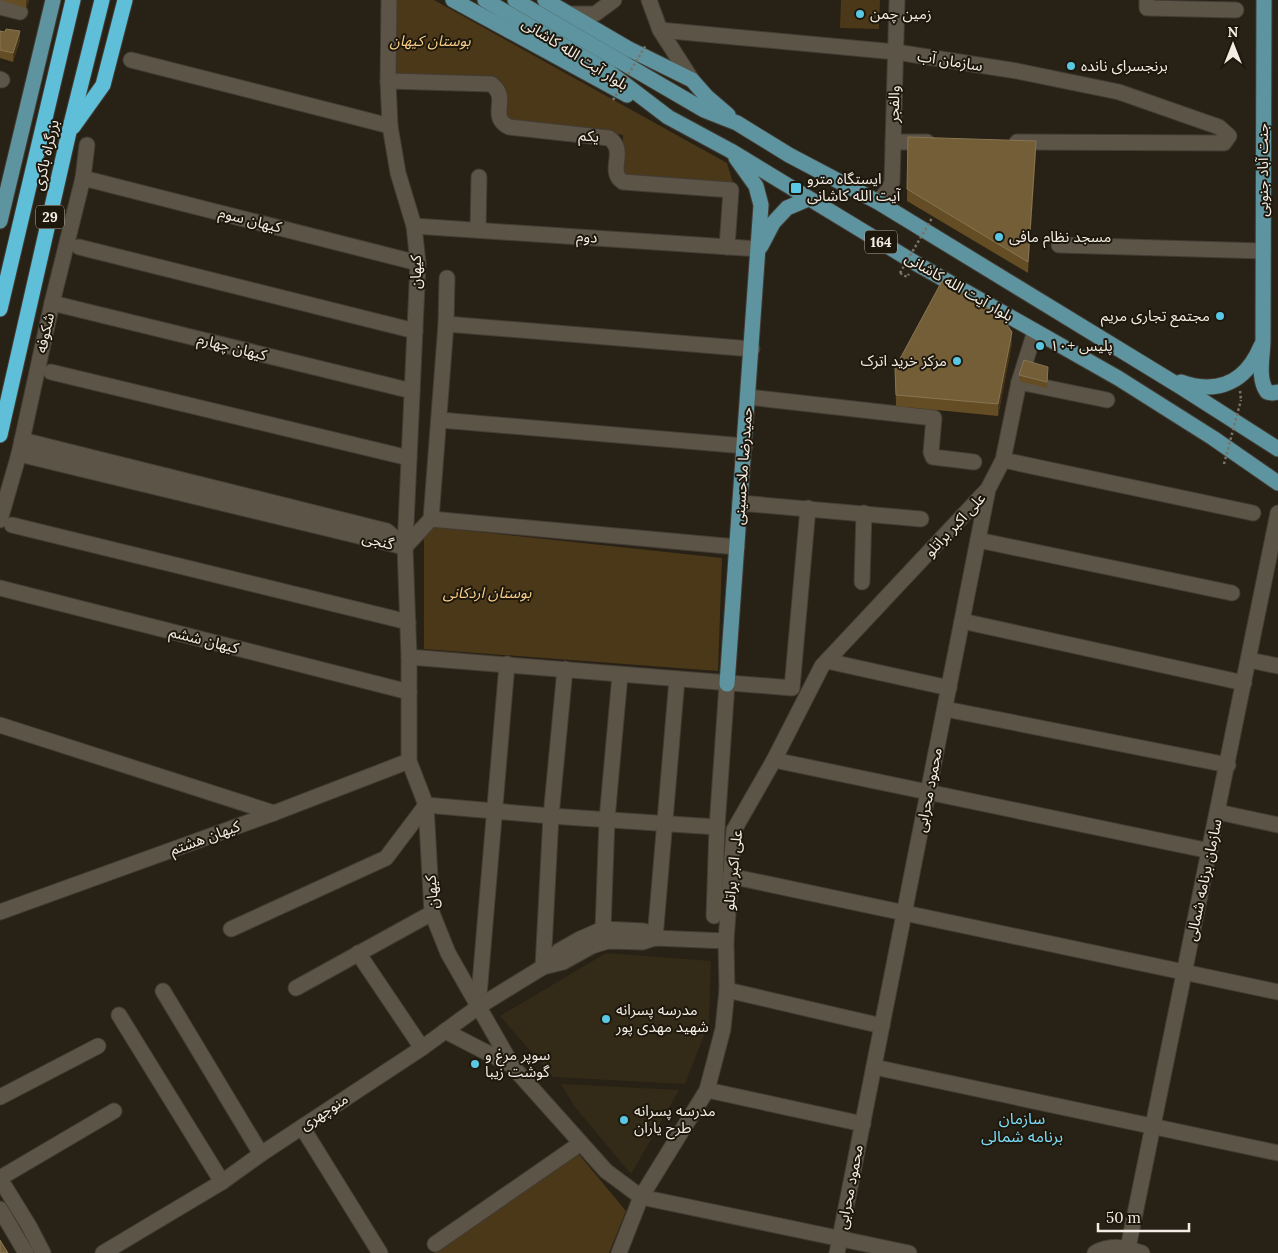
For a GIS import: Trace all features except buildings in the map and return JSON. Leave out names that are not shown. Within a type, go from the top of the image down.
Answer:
[{"type":"highway","name":"بزرگراه باکری","points":[[0,309],[73,0]]},
{"type":"highway","name":"بزرگراه باکری","points":[[0,435],[69,132],[102,0]]},
{"type":"highway","points":[[69,132],[103,86],[126,0]]},
{"type":"main road","points":[[0,221],[53,0]]},
{"type":"main road","points":[[453,0],[668,117]]},
{"type":"main road","name":"بلوار آیت الله کاشانی","points":[[485,0],[609,72],[668,117],[731,151],[917,264],[1118,378],[1213,438],[1278,483]]},
{"type":"main road","name":"بلوار آیت الله کاشانی","points":[[515,0],[704,110],[737,123],[789,155],[878,202],[1141,362],[1278,449]]},
{"type":"main road","points":[[545,0],[629,49],[692,80],[707,97],[737,123]]},
{"type":"main road","name":"جنت آباد جنوبی","points":[[1264,0],[1263,340],[1261,378],[1263,387],[1267,392],[1273,394],[1278,392]]},
{"type":"main road","name":"حمیدرضا ملاحسینی","points":[[727,684],[762,205],[756,186],[731,151]]},
{"type":"main road","points":[[759,249],[773,223],[787,208],[808,199]]},
{"type":"main road","points":[[1141,362],[1174,379],[1194,386],[1212,387],[1238,379],[1258,354],[1263,340]]},
{"type":"street","name":"کیهان","points":[[389,0],[388,81],[390,126],[398,173],[414,226],[418,263],[405,548],[409,657],[409,761],[426,805],[432,913],[448,953],[513,1067],[606,1171],[641,1197]]},
{"type":"street","points":[[570,14],[595,14],[614,0]]},
{"type":"street","points":[[649,0],[660,30],[692,80]]},
{"type":"street","name":"والفجر","points":[[878,202],[889,189],[892,182],[897,0]]},
{"type":"street","points":[[1147,0],[1147,8],[1236,10]]},
{"type":"street","points":[[0,7],[20,12]]},
{"type":"street","name":"سازمان آب","points":[[660,30],[896,52],[1017,71],[1119,92],[1219,127],[1228,136],[1224,143],[1000,142]]},
{"type":"street","points":[[131,60],[390,126]]},
{"type":"street","name":"یکم","points":[[388,81],[491,84],[498,89],[500,95],[499,118],[503,124],[509,127],[609,138],[615,142],[617,150],[616,173],[618,179],[622,182],[731,190],[727,247]]},
{"type":"street","points":[[893,142],[942,142]]},
{"type":"street","name":"شکوفه","points":[[6,522],[20,447],[52,303],[83,178],[87,146]]},
{"type":"street","points":[[478,230],[480,177]]},
{"type":"street","name":"کیهان سوم","points":[[83,178],[418,263]]},
{"type":"street","name":"دوم","points":[[414,226],[759,249]]},
{"type":"street","points":[[1058,245],[1263,251]]},
{"type":"street","points":[[79,247],[415,331]]},
{"type":"street","name":"کیهان","points":[[431,519],[440,420],[447,278]]},
{"type":"street","name":"کیهان چهارم","points":[[52,303],[412,392]]},
{"type":"street","points":[[446,324],[752,348]]},
{"type":"street","name":"محمود محرابی","points":[[838,1246],[988,489],[1002,460],[1019,382],[1034,331]]},
{"type":"street","points":[[51,372],[409,458]]},
{"type":"street","points":[[1019,382],[1107,400]]},
{"type":"street","points":[[748,397],[934,418],[931,452],[933,457],[974,462]]},
{"type":"street","points":[[440,420],[745,446]]},
{"type":"street","name":"گنجی","points":[[20,447],[405,548]]},
{"type":"street","points":[[1002,460],[1253,513]]},
{"type":"street","name":"علی اکبر براتلو","points":[[619,1253],[641,1197],[707,1090],[723,1029],[727,990],[726,941],[734,830],[774,760],[822,666],[988,489]]},
{"type":"street","points":[[740,503],[921,518]]},
{"type":"street","points":[[409,657],[792,688],[808,508]]},
{"type":"street","points":[[862,582],[864,513]]},
{"type":"street","name":"سازمان برنامه شمالی","points":[[1135,1250],[1153,1127],[1278,513]]},
{"type":"street","points":[[405,548],[431,519],[737,547]]},
{"type":"street","points":[[6,522],[408,622]]},
{"type":"street","points":[[978,540],[1232,593]]},
{"type":"street","name":"کیهان ششم","points":[[0,588],[409,692]]},
{"type":"street","points":[[962,621],[1244,683]]},
{"type":"street","points":[[1249,660],[1278,666]]},
{"type":"street","points":[[827,661],[949,688]]},
{"type":"street","points":[[478,1007],[507,664]]},
{"type":"street","points":[[543,967],[551,816],[565,669]]},
{"type":"street","points":[[603,929],[607,819],[620,674]]},
{"type":"street","points":[[655,938],[677,679]]},
{"type":"street","points":[[714,916],[717,827],[727,684]]},
{"type":"street","points":[[944,709],[1228,765]]},
{"type":"street","points":[[0,725],[274,813]]},
{"type":"street","points":[[774,760],[1210,852]]},
{"type":"street","name":"کیهان هشتم","points":[[0,912],[274,813],[409,761]]},
{"type":"street","points":[[232,929],[386,858],[426,805],[551,816],[717,827]]},
{"type":"street","points":[[1218,812],[1278,825]]},
{"type":"street","points":[[730,876],[1185,974],[1278,992]]},
{"type":"street","points":[[296,988],[432,913]]},
{"type":"street","name":"منوچهری","points":[[103,1253],[222,1182],[261,1154],[422,1048],[478,1007],[543,967],[559,951],[580,939],[603,929],[644,931],[655,938]]},
{"type":"street","name":"منوچهری","points":[[543,967],[563,962],[592,946],[608,941],[643,942],[655,938],[726,941]]},
{"type":"street","points":[[358,953],[422,1048]]},
{"type":"street","points":[[727,990],[882,1026]]},
{"type":"street","points":[[163,991],[261,1154]]},
{"type":"street","points":[[119,1015],[222,1182]]},
{"type":"street","points":[[445,1031],[513,1067]]},
{"type":"street","points":[[0,1098],[98,1046]]},
{"type":"street","points":[[874,1067],[1278,1153]]},
{"type":"street","points":[[707,1090],[863,1124]]},
{"type":"street","points":[[44,1253],[30,1226],[0,1178],[114,1111]]},
{"type":"street","points":[[302,1127],[380,1253]]},
{"type":"street","points":[[435,1244],[581,1143]]},
{"type":"street","points":[[641,1197],[838,1246],[908,1253]]},
{"type":"street","points":[[1,1213],[26,1253]]},
{"type":"street","points":[[1095,1253],[1113,1247],[1135,1250]]},
{"type":"path","points":[[613,100],[646,45]]},
{"type":"path","points":[[907,277],[900,272],[932,218]]},
{"type":"path","points":[[1224,464],[1241,400],[1240,391]]},
{"type":"shaded area","name":"مدرسه پسرانه شهید مهدی پور","points":[[606,953],[711,961],[709,1023],[685,1084],[553,1077],[500,1016]]},
{"type":"shaded area","name":"مدرسه پسرانه طرح یاران","points":[[561,1084],[679,1090],[631,1174],[575,1107]]},
{"type":"green space","name":"بوستان کیهان","points":[[393,0],[434,0],[727,163],[734,186],[623,177],[623,135],[504,120],[501,81],[391,77]]},
{"type":"green space","name":"زمین چمن","points":[[841,0],[880,0],[879,29],[840,28]]},
{"type":"green space","name":"بوستان اردکانی","points":[[424,526],[722,558],[718,671],[424,649]]},
{"type":"green space","points":[[577,1152],[626,1211],[609,1253],[435,1253],[433,1250]]},
{"type":"place","name":"زمین چمن","points":[[860,14]]},
{"type":"place","name":"برنجسرای نانده","points":[[1071,66]]},
{"type":"place","name":"ایستگاه مترو آیت الله کاشانی","points":[[796,188]]},
{"type":"place","name":"مسجد نظام مافی","points":[[999,237]]},
{"type":"place","name":"مجتمع تجاری مریم","points":[[1220,316]]},
{"type":"place","name":"پلیس +۱۰","points":[[1040,346]]},
{"type":"place","name":"مرکز خرید اترک","points":[[957,361]]},
{"type":"place","name":"مدرسه پسرانه شهید مهدی پور","points":[[606,1019]]},
{"type":"place","name":"سوپر مرغ و گوشت زیبا","points":[[475,1064]]},
{"type":"place","name":"مدرسه پسرانه طرح یاران","points":[[624,1120]]},
{"type":"district","name":"سازمان برنامه شمالی","points":[[1022,1127]]}]
